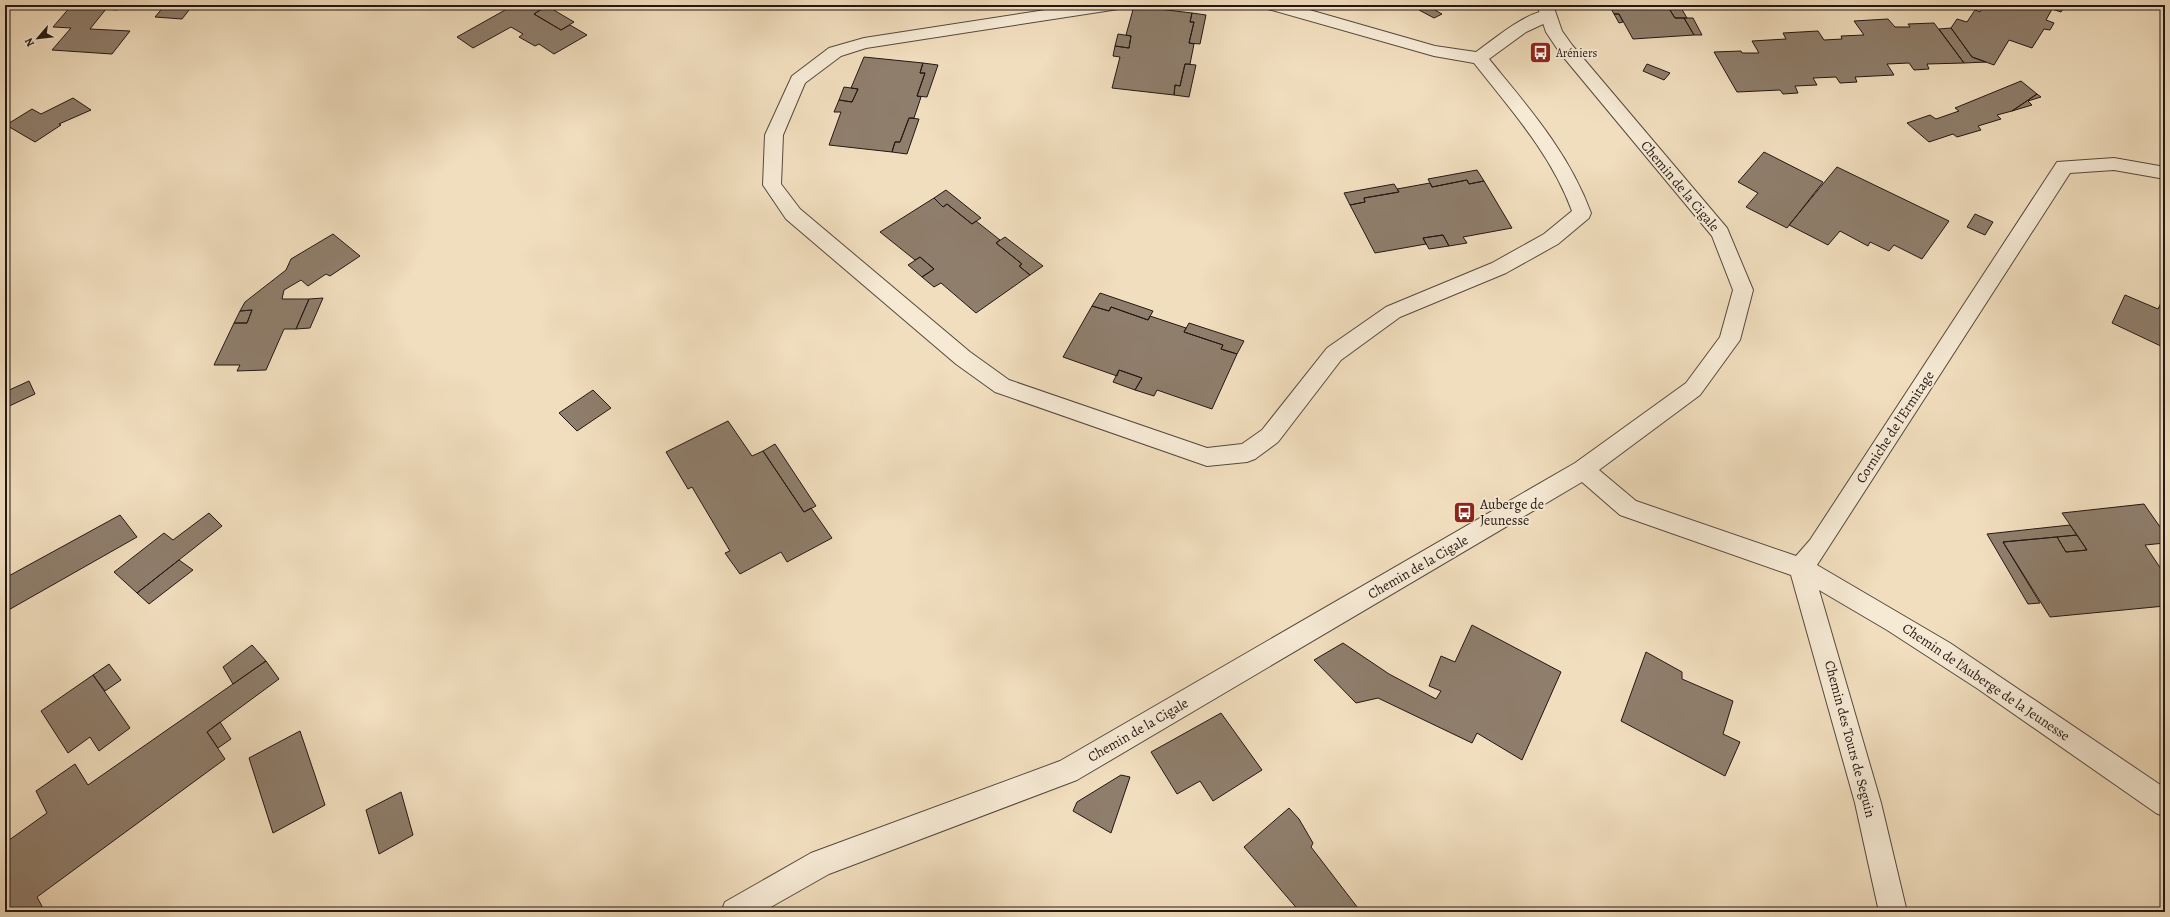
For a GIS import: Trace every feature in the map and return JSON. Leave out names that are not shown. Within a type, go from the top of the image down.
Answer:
[{"type":"street","points":[[1112,5],[864,43],[835,52],[798,80],[774,135],[772,185],[793,214],[963,358],[1002,386],[1207,457],[1247,453],[1270,436],[1334,354],[1393,312],[1499,268],[1551,239],[1582,213],[1576,192],[1543,136],[1479,58],[1434,51],[1274,5]]},
{"type":"street","points":[[1479,58],[1547,10]]},
{"type":"street","name":"Chemin de la Cigale","points":[[735,912],[821,863],[1068,771],[1583,470],[1693,389],[1730,340],[1743,290],[1720,233],[1566,49],[1554,32],[1547,10]]},
{"type":"street","name":"Corniche de l'Ermitage","points":[[1802,568],[1818,547],[2064,167],[2114,164],[2165,173]]},
{"type":"street","points":[[1583,470],[1628,508],[1802,568]]},
{"type":"street","name":"Chemin de l'Auberge de la Jeunesse","points":[[1802,568],[1863,601],[1976,672],[2165,804]]},
{"type":"street","name":"Chemin des Tours de Seguin","points":[[1802,568],[1868,803],[1892,912]]},
{"type":"building","points":[[64,5],[121,5],[117,10],[106,9],[90,29],[130,31],[112,54],[52,50],[71,28],[53,27],[71,6]]},
{"type":"building","points":[[165,5],[193,5],[182,19],[155,17]]},
{"type":"building","points":[[514,5],[548,5],[534,14],[561,30],[570,25],[587,35],[554,54],[539,44],[535,46],[519,37],[523,34],[511,27],[473,48],[457,37]]},
{"type":"building","points":[[1426,5],[1442,14],[1434,18],[1419,10]]},
{"type":"building","points":[[1609,5],[1684,5],[1668,7],[1675,18],[1684,18],[1694,35],[1633,39],[1619,14],[1614,14]]},
{"type":"building","points":[[1984,5],[2065,5],[2061,12],[2052,9],[2046,20],[2054,23],[2050,30],[2044,29],[2032,48],[2009,40],[1994,65],[1972,57],[1951,28],[1957,19],[1967,22],[1975,10],[1980,12]]},
{"type":"building","points":[[547,6],[574,22],[561,30],[534,14]]},
{"type":"building","points":[[1134,6],[1192,13],[1190,22],[1194,22],[1189,43],[1194,44],[1190,64],[1185,64],[1180,86],[1175,85],[1174,95],[1112,88],[1120,57],[1113,56],[1115,46],[1129,48],[1131,36],[1126,35]]},
{"type":"building","points":[[1680,6],[1687,18],[1675,18],[1668,7]]},
{"type":"building","points":[[1192,13],[1206,15],[1200,44],[1189,43],[1194,22],[1190,22]]},
{"type":"building","points":[[1614,14],[1619,14],[1623,22],[1619,23]]},
{"type":"building","points":[[1684,18],[1693,18],[1702,35],[1694,35]]},
{"type":"building","points":[[1888,19],[1895,27],[1910,27],[1908,24],[1934,23],[1964,63],[1927,64],[1929,69],[1914,70],[1909,63],[1887,64],[1894,75],[1855,77],[1857,82],[1840,83],[1836,77],[1813,78],[1817,85],[1795,86],[1798,93],[1783,94],[1780,90],[1737,92],[1714,52],[1741,51],[1742,53],[1759,53],[1752,41],[1786,39],[1783,33],[1818,31],[1824,40],[1842,39],[1841,36],[1864,35],[1854,21]]},
{"type":"building","points":[[1951,28],[1972,57],[1986,62],[1964,63],[1939,29]]},
{"type":"building","points":[[1118,34],[1131,36],[1129,48],[1115,46]]},
{"type":"building","points":[[864,57],[923,63],[920,73],[925,73],[917,96],[921,97],[914,118],[909,118],[900,142],[895,142],[892,152],[829,145],[841,112],[834,112],[839,100],[852,102],[858,89],[851,88]]},
{"type":"building","points":[[923,63],[938,65],[927,97],[917,96],[925,73],[920,73]]},
{"type":"building","points":[[1185,64],[1196,65],[1189,97],[1174,95],[1175,85],[1180,86]]},
{"type":"building","points":[[1647,64],[1670,73],[1664,80],[1643,71]]},
{"type":"building","points":[[2021,81],[2037,94],[2012,111],[1997,115],[2001,119],[1978,126],[1981,130],[1957,137],[1953,134],[1929,142],[1907,123],[1930,115],[1936,119],[1959,111],[1955,108]]},
{"type":"building","points":[[844,87],[858,89],[852,102],[839,100]]},
{"type":"building","points":[[2037,94],[2041,97],[2028,101],[2032,105],[2012,111]]},
{"type":"building","points":[[73,98],[91,110],[59,124],[61,125],[35,142],[6,125],[32,109],[41,114]]},
{"type":"building","points":[[909,118],[919,119],[907,154],[892,152],[895,142],[900,142]]},
{"type":"building","points":[[1764,152],[1823,182],[1787,228],[1746,207],[1758,193],[1738,182]]},
{"type":"building","points":[[1837,167],[1949,221],[1922,259],[1894,245],[1889,251],[1870,242],[1868,246],[1840,231],[1828,245],[1789,225]]},
{"type":"building","points":[[1477,170],[1484,181],[1469,184],[1467,180],[1432,187],[1428,179]]},
{"type":"building","points":[[1467,180],[1469,184],[1484,181],[1512,228],[1463,237],[1467,243],[1449,246],[1443,235],[1423,238],[1426,244],[1375,253],[1350,205],[1365,202],[1364,198],[1399,192],[1397,189],[1430,183],[1432,187]]},
{"type":"building","points":[[1394,184],[1399,192],[1364,198],[1365,202],[1350,205],[1344,193]]},
{"type":"building","points":[[946,190],[981,218],[972,224],[947,204],[943,207],[934,198]]},
{"type":"building","points":[[934,198],[943,207],[947,204],[972,224],[976,221],[1000,240],[996,243],[1022,264],[1019,266],[1030,275],[976,313],[941,283],[934,287],[922,277],[934,269],[920,257],[915,260],[880,232]]},
{"type":"building","points":[[1975,214],[1993,222],[1985,235],[1967,227]]},
{"type":"building","points":[[333,234],[360,256],[330,276],[326,274],[308,286],[301,280],[284,290],[282,299],[309,299],[296,329],[284,329],[266,370],[237,371],[240,365],[214,365],[234,323],[247,323],[252,310],[240,311],[245,302],[286,270],[291,259]]},
{"type":"building","points":[[1443,235],[1449,246],[1429,249],[1423,238]]},
{"type":"building","points":[[1005,237],[1043,266],[1030,275],[1019,266],[1022,264],[996,243]]},
{"type":"building","points":[[920,257],[934,269],[922,277],[908,265]]},
{"type":"building","points":[[1100,293],[1153,311],[1148,320],[1111,307],[1109,311],[1092,306]]},
{"type":"building","points":[[2125,295],[2158,309],[2165,295],[2165,348],[2112,323]]},
{"type":"building","points":[[323,298],[310,328],[296,329],[309,299]]},
{"type":"building","points":[[1092,306],[1109,311],[1111,307],[1148,320],[1150,316],[1186,328],[1184,332],[1223,345],[1221,349],[1237,354],[1212,409],[1157,390],[1154,396],[1135,390],[1142,378],[1119,370],[1117,376],[1063,357]]},
{"type":"building","points":[[252,310],[247,323],[234,323],[240,311]]},
{"type":"building","points":[[1189,323],[1244,341],[1237,354],[1221,349],[1223,345],[1184,332]]},
{"type":"building","points":[[1119,370],[1142,378],[1135,390],[1113,382]]},
{"type":"building","points":[[29,381],[35,394],[5,408],[5,392]]},
{"type":"building","points":[[593,390],[611,408],[577,431],[559,413]]},
{"type":"building","points":[[728,421],[752,456],[763,451],[804,512],[811,508],[832,538],[787,562],[781,552],[740,574],[725,553],[730,551],[692,487],[688,489],[666,452]]},
{"type":"building","points":[[775,444],[816,506],[804,512],[763,451]]},
{"type":"building","points":[[2144,504],[2165,534],[2165,543],[2145,545],[2165,575],[2165,606],[2050,617],[2003,542],[2057,537],[2066,552],[2087,550],[2062,513]]},
{"type":"building","points":[[209,513],[222,526],[137,593],[114,572],[164,533],[173,540]]},
{"type":"building","points":[[120,515],[137,537],[5,612],[5,578]]},
{"type":"building","points":[[2070,525],[2077,535],[2003,542],[2040,603],[2028,604],[1987,534]]},
{"type":"building","points":[[2077,535],[2087,550],[2066,552],[2057,537]]},
{"type":"building","points":[[179,560],[193,570],[149,604],[137,593]]},
{"type":"building","points":[[1472,625],[1561,672],[1522,760],[1477,733],[1472,743],[1378,698],[1356,703],[1314,660],[1343,643],[1389,674],[1436,699],[1441,691],[1429,686],[1441,656],[1455,662]]},
{"type":"building","points":[[252,645],[266,661],[233,684],[223,667]]},
{"type":"building","points":[[1646,652],[1682,672],[1682,679],[1733,701],[1723,734],[1740,742],[1725,776],[1621,721]]},
{"type":"building","points":[[266,661],[279,679],[207,732],[225,759],[37,897],[45,912],[5,912],[5,843],[47,813],[36,791],[75,764],[88,785]]},
{"type":"building","points":[[109,664],[121,680],[105,691],[93,675]]},
{"type":"building","points":[[93,675],[130,728],[99,751],[90,737],[68,753],[41,711]]},
{"type":"building","points":[[1221,713],[1262,770],[1213,801],[1200,781],[1177,794],[1151,752]]},
{"type":"building","points":[[220,722],[231,739],[218,748],[207,732]]},
{"type":"building","points":[[300,731],[325,805],[273,833],[249,758]]},
{"type":"building","points":[[1121,775],[1130,777],[1111,833],[1073,811],[1077,802]]},
{"type":"building","points":[[401,792],[413,835],[379,854],[366,810]]},
{"type":"building","points":[[1289,808],[1299,819],[1313,843],[1311,847],[1361,912],[1300,912],[1244,847]]},
{"type":"place","name":"Aréniers","points":[[1541,53]]},
{"type":"place","name":"Auberge de Jeunesse","points":[[1465,512]]}]
